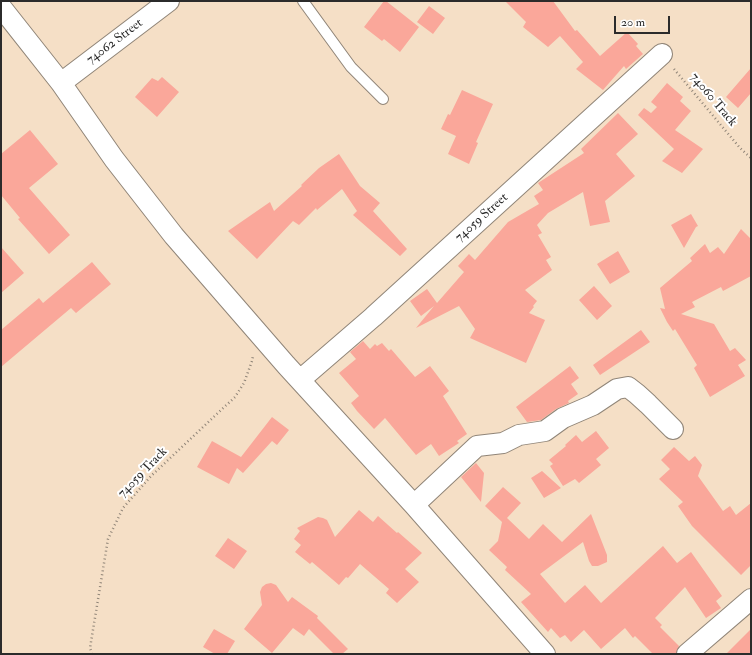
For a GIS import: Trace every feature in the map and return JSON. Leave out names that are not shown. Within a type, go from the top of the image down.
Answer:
[{"type":"street","name":"74062 Street","points":[[62,83],[169,1]]},
{"type":"street","points":[[1,7],[62,83],[114,159],[174,236],[300,380],[414,505],[545,654]]},
{"type":"street","name":"74059 Street","points":[[300,380],[379,312],[662,54]]},
{"type":"street","points":[[414,505],[477,446],[503,443],[519,435],[545,432],[563,418],[593,406],[617,389],[628,387],[648,404],[673,429]]},
{"type":"street","points":[[687,654],[751,599]]},
{"type":"lane","points":[[303,1],[351,67],[384,99]]},
{"type":"path","name":"74060 Track","points":[[662,54],[740,148],[751,158]]},
{"type":"path","name":"74059 Track","points":[[92,654],[90,648],[108,539],[123,508],[142,487],[235,397],[244,383],[252,361],[255,329]]},
{"type":"building","points":[[384,1],[419,27],[400,52],[384,39],[382,41],[364,27]]},
{"type":"building","points":[[505,1],[553,1],[575,31],[577,30],[600,56],[627,32],[638,44],[636,46],[643,54],[626,69],[624,66],[603,90],[576,69],[583,62],[560,36],[548,47],[523,27],[526,22]]},
{"type":"building","points":[[429,6],[445,18],[433,34],[417,22]]},
{"type":"building","points":[[751,68],[751,93],[738,108],[726,97]]},
{"type":"building","points":[[162,77],[179,92],[157,117],[135,97],[152,78],[158,81]]},
{"type":"building","points":[[667,83],[683,97],[680,101],[691,111],[675,130],[703,149],[682,173],[662,161],[674,149],[638,115],[644,108],[651,113],[657,107],[651,102]]},
{"type":"building","points":[[462,90],[493,104],[476,142],[478,143],[469,164],[448,154],[456,136],[441,129],[448,114],[450,115]]},
{"type":"building","points":[[618,113],[638,134],[616,154],[635,176],[605,201],[610,222],[590,226],[583,192],[548,213],[537,225],[542,233],[538,235],[551,257],[546,260],[552,270],[525,290],[537,301],[529,313],[545,320],[526,363],[470,338],[475,329],[459,306],[416,328],[434,306],[421,316],[410,301],[427,289],[437,303],[464,272],[458,266],[469,254],[475,260],[508,222],[539,204],[534,196],[543,190],[538,183],[584,153],[581,149]]},
{"type":"building","points":[[30,130],[58,164],[29,188],[70,235],[49,254],[18,219],[20,218],[1,195],[1,154]]},
{"type":"building","points":[[339,154],[360,186],[380,203],[373,211],[407,249],[400,256],[353,215],[357,211],[342,189],[317,210],[316,208],[299,225],[293,221],[257,259],[228,231],[270,202],[274,211],[302,186],[301,185],[319,168]]},
{"type":"building","points":[[691,214],[698,226],[684,248],[671,225]]},
{"type":"building","points":[[741,229],[750,238],[751,276],[723,291],[721,287],[692,302],[695,307],[681,314],[714,324],[730,351],[735,348],[746,360],[738,365],[745,376],[710,397],[694,368],[697,365],[675,329],[673,331],[667,322],[660,308],[665,309],[660,288],[692,261],[690,258],[705,244],[710,253],[718,247],[724,254]]},
{"type":"building","points":[[1,247],[24,273],[1,293]]},
{"type":"building","points":[[618,251],[630,272],[610,284],[597,264]]},
{"type":"building","points":[[92,262],[111,284],[76,313],[71,308],[1,367],[1,330],[39,298],[43,303]]},
{"type":"building","points":[[594,286],[612,306],[597,320],[579,300]]},
{"type":"building","points":[[641,330],[650,342],[600,375],[593,365]]},
{"type":"building","points":[[363,341],[370,349],[375,344],[377,346],[382,343],[389,351],[391,349],[415,377],[430,366],[449,391],[443,396],[467,434],[457,441],[459,443],[439,456],[431,444],[416,455],[385,418],[374,429],[357,411],[351,403],[359,396],[339,373],[356,359],[350,352]]},
{"type":"building","points":[[570,366],[579,378],[571,384],[578,394],[568,401],[569,403],[556,409],[541,420],[527,422],[516,407]]},
{"type":"building","points":[[272,417],[289,430],[277,445],[272,441],[243,473],[237,468],[229,484],[197,467],[212,441],[241,457]]},
{"type":"building","points":[[596,431],[609,448],[596,459],[601,465],[579,483],[575,479],[563,486],[550,466],[553,464],[549,460],[566,446],[565,445],[576,435],[582,442]]},
{"type":"building","points":[[674,447],[689,461],[695,456],[702,465],[698,476],[723,511],[730,506],[736,515],[751,503],[751,565],[741,575],[692,526],[678,506],[683,502],[659,479],[670,469],[661,460]]},
{"type":"building","points":[[476,463],[484,473],[481,502],[461,477]]},
{"type":"building","points":[[542,471],[561,488],[544,498],[531,478]]},
{"type":"building","points":[[503,487],[521,503],[507,518],[529,539],[543,524],[562,542],[591,514],[607,555],[607,562],[598,566],[592,566],[583,542],[540,574],[565,603],[585,585],[601,603],[663,546],[677,563],[691,552],[722,596],[716,601],[721,608],[706,618],[685,587],[655,618],[662,625],[660,627],[679,646],[676,654],[653,654],[635,636],[633,638],[625,628],[601,649],[584,630],[571,642],[565,635],[560,638],[551,628],[548,632],[521,602],[531,594],[505,570],[507,567],[489,550],[498,541],[502,522],[485,506]]},
{"type":"building","points":[[359,510],[373,522],[378,516],[422,553],[405,569],[419,582],[397,603],[386,593],[389,589],[360,564],[348,578],[346,577],[339,585],[312,562],[310,564],[295,552],[301,545],[294,539],[300,531],[297,528],[318,517],[323,518],[327,520],[335,537]]},
{"type":"building","points":[[228,538],[247,551],[234,569],[215,556]]},
{"type":"building","points":[[271,583],[276,585],[288,602],[292,597],[318,616],[317,618],[348,649],[342,654],[334,654],[309,629],[304,636],[293,628],[272,653],[244,629],[262,605],[260,592],[262,587]]},
{"type":"building","points":[[214,629],[235,641],[227,654],[215,654],[203,647]]},
{"type":"building","points":[[751,629],[751,654],[726,654]]}]
